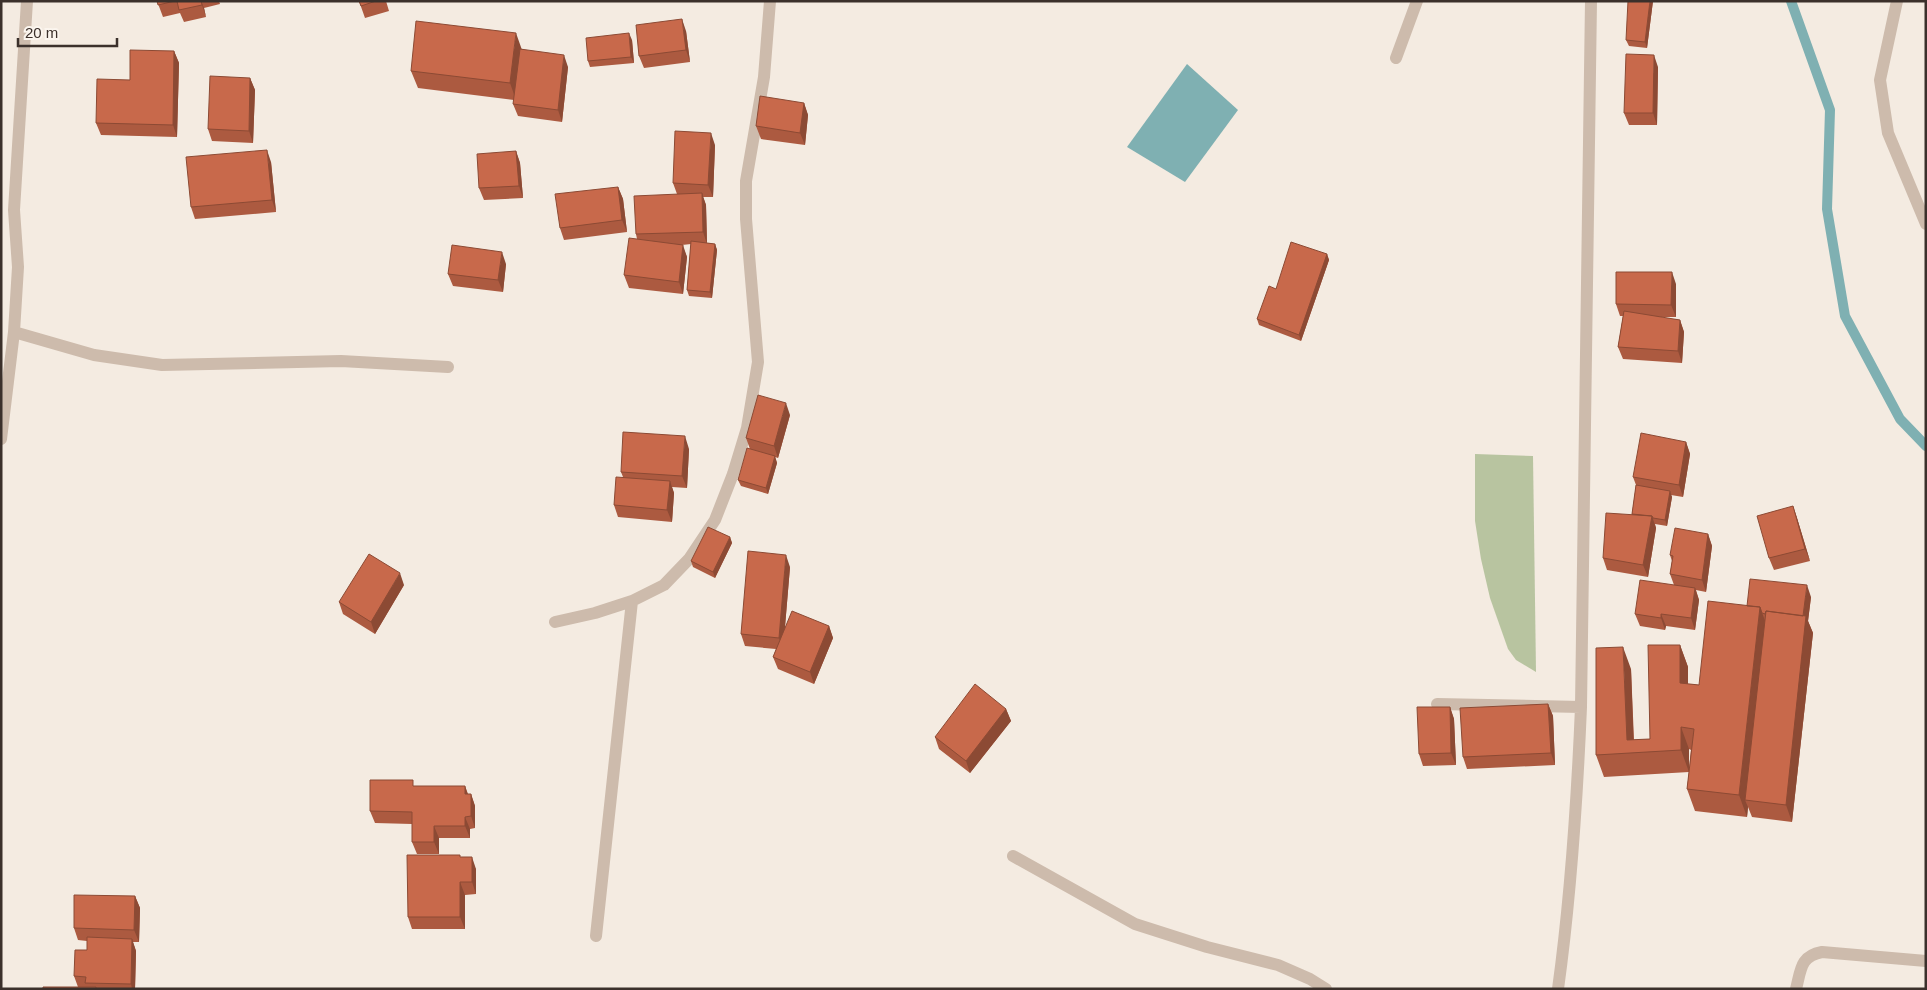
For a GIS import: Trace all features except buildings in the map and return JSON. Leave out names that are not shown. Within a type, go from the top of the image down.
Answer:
[{"type":"street","points":[[1,439],[14,332],[18,268],[14,210],[27,1]]},
{"type":"street","points":[[555,622],[595,613],[632,601],[664,585],[690,559],[715,520],[733,474],[747,428],[758,362],[746,219],[746,181],[764,77],[770,1]]},
{"type":"street","points":[[1396,58],[1417,1]]},
{"type":"street","points":[[1558,989],[1566,931],[1578,798],[1591,1]]},
{"type":"street","points":[[1898,1],[1880,80],[1888,133],[1926,224]]},
{"type":"street","points":[[14,332],[94,355],[162,365],[341,361],[448,367]]},
{"type":"street","points":[[596,936],[632,601]]},
{"type":"street","points":[[1437,704],[1580,707]]},
{"type":"street","points":[[1013,856],[1135,924],[1207,947],[1278,965],[1310,979],[1326,989]]},
{"type":"street","points":[[1796,989],[1803,962],[1812,953],[1822,952],[1926,961]]},
{"type":"green space","points":[[1475,454],[1533,456],[1536,672],[1516,660],[1508,649],[1490,598],[1475,521]]},
{"type":"water","points":[[1187,64],[1238,110],[1185,182],[1127,147]]},
{"type":"waterway","points":[[1791,1],[1830,110],[1827,209],[1845,316],[1900,419],[1926,446]]}]
